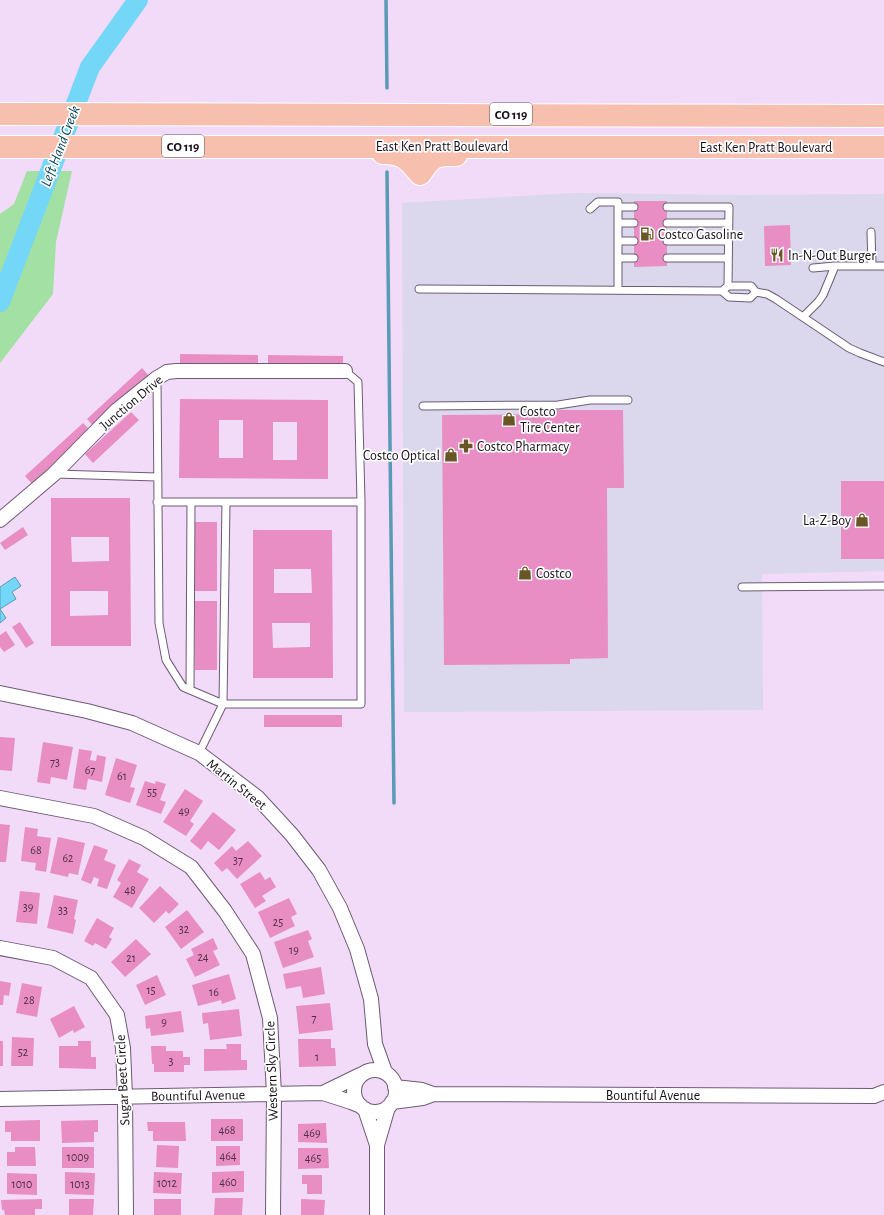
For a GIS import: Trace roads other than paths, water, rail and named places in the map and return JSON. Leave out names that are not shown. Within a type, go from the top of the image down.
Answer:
[{"type":"highway","name":"CO 119","points":[[0,114],[137,113],[884,116]]},
{"type":"highway","name":"East Ken Pratt Boulevard","points":[[9,147],[240,146],[247,152],[392,153],[407,159],[420,174],[430,160],[440,155],[495,154],[511,146],[884,147]]},
{"type":"street","name":"Junction Drive","points":[[0,520],[54,474],[116,411],[157,378],[167,372],[345,371]]},
{"type":"street","name":"Martin Street","points":[[0,693],[87,711],[132,723],[199,753],[257,797],[292,835],[319,870],[340,908],[357,949],[371,999],[375,1044],[385,1072]]},
{"type":"street","name":"Western Sky Circle","points":[[0,798],[94,816],[144,838],[191,867],[225,911],[253,954],[270,1018],[274,1094],[273,1215]]},
{"type":"street","name":"Sugar Beet Circle","points":[[0,948],[53,958],[91,978],[117,1015],[123,1048],[126,1215]]},
{"type":"street","name":"Martin Street","points":[[361,1074],[375,1044]]},
{"type":"street","points":[[376,1215],[378,1145],[390,1105],[395,1096],[395,1087],[390,1076],[377,1069],[369,1070],[361,1074],[354,1083],[353,1091],[355,1100],[363,1108],[372,1112],[380,1111],[390,1105],[423,1098],[433,1094]]},
{"type":"street","name":"Bountiful Avenue","points":[[324,1094],[361,1074]]},
{"type":"street","points":[[395,1087],[422,1090],[433,1094]]},
{"type":"street","name":"Bountiful Avenue","points":[[0,1099],[324,1094],[350,1102],[363,1108]]},
{"type":"street","name":"Bountiful Avenue","points":[[433,1094],[880,1096]]},
{"type":"street","points":[[363,1108],[378,1145]]},
{"type":"lane","points":[[590,209],[598,202],[634,207]]},
{"type":"lane","points":[[618,205],[618,290]]},
{"type":"lane","points":[[667,207],[728,207],[728,286]]},
{"type":"lane","points":[[618,223],[634,223]]},
{"type":"lane","points":[[667,223],[728,223]]},
{"type":"lane","points":[[871,232],[872,266]]},
{"type":"lane","points":[[618,241],[634,241]]},
{"type":"lane","points":[[667,241],[728,241]]},
{"type":"lane","points":[[618,258],[634,258]]},
{"type":"lane","points":[[667,258],[728,258]]},
{"type":"lane","points":[[812,268],[835,266],[884,266]]},
{"type":"lane","points":[[803,317],[823,295],[835,266]]},
{"type":"lane","points":[[419,289],[722,291],[728,286],[751,286],[756,292],[766,294],[776,299],[849,348],[884,362]]},
{"type":"lane","points":[[722,291],[728,297],[750,298],[756,292]]},
{"type":"lane","points":[[157,378],[158,623],[166,660],[183,687],[223,704],[362,704],[361,502],[358,382],[345,371]]},
{"type":"lane","points":[[423,406],[558,405],[590,400],[628,400]]},
{"type":"lane","points":[[54,474],[157,477]]},
{"type":"lane","points":[[157,502],[361,502]]},
{"type":"lane","points":[[190,690],[191,502]]},
{"type":"lane","points":[[199,753],[223,704],[226,502]]},
{"type":"lane","points":[[742,587],[884,586]]},
{"type":"water","points":[[15,577],[21,586],[12,592],[16,599],[0,609],[0,587]]},
{"type":"water","points":[[0,609],[6,618],[0,623]]},
{"type":"waterway","name":"Left Hand Creek","points":[[0,302],[90,67],[138,0]]},
{"type":"waterway","points":[[386,0],[387,88]]},
{"type":"waterway","points":[[387,172],[394,803]]},
{"type":"place","name":"Costco Gasoline","points":[[647,234]]},
{"type":"place","name":"In-N-Out Burger","points":[[777,255]]},
{"type":"place","name":"Costco Tire Center","points":[[509,419]]},
{"type":"place","name":"Costco Pharmacy","points":[[466,446]]},
{"type":"place","name":"Costco Optical","points":[[451,455]]},
{"type":"place","name":"La-Z-Boy","points":[[862,520]]},
{"type":"place","name":"Costco","points":[[525,573]]}]
